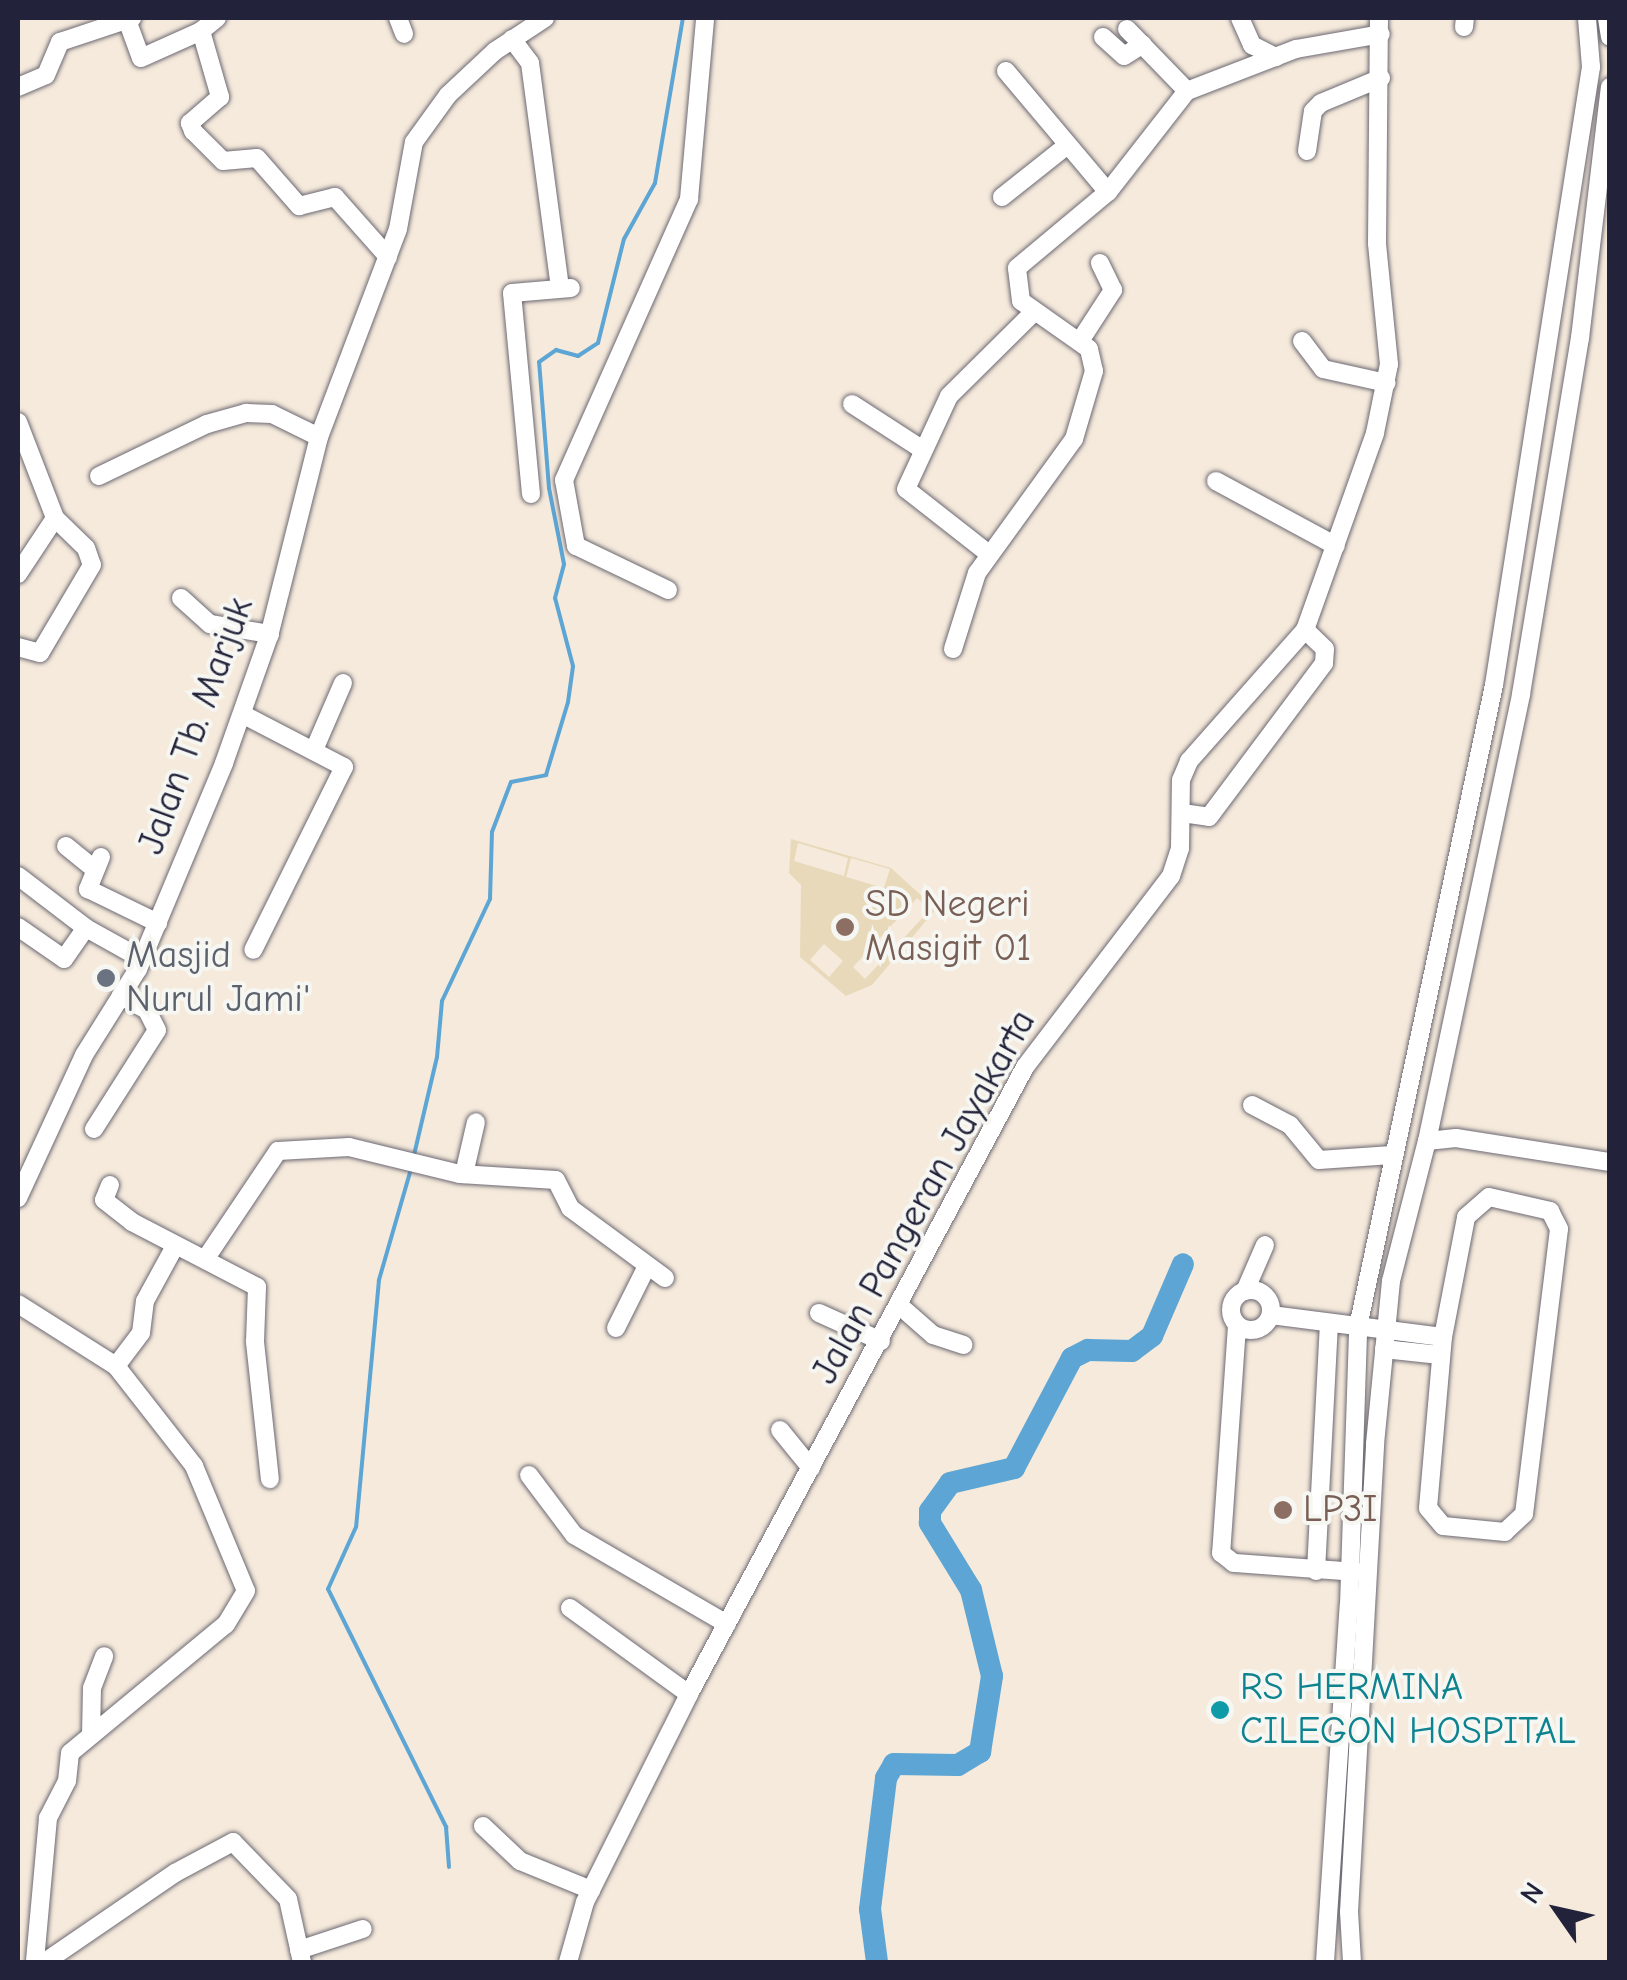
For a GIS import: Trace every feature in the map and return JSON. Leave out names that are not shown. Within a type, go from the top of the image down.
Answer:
[{"type":"street","points":[[18,87],[46,74],[60,42],[129,19],[144,58],[201,32],[216,18]]},
{"type":"street","name":"Jalan Tb. Marjuk","points":[[18,1198],[84,1054],[142,959],[242,714],[270,634],[319,437],[388,256],[421,131],[448,94],[512,39],[544,18]]},
{"type":"street","points":[[668,590],[576,546],[564,480],[689,199],[705,18]]},
{"type":"street","points":[[1240,18],[1252,45],[1276,57]]},
{"type":"street","points":[[1325,1962],[1349,1572],[1358,1327],[1496,674],[1591,67],[1587,18]]},
{"type":"street","points":[[1607,18],[1610,37]]},
{"type":"street","points":[[953,649],[988,554],[1074,439],[1094,371],[1094,358],[1080,341],[1033,313],[1017,294],[1017,268],[1108,192],[1187,91],[1276,57],[1380,26]]},
{"type":"street","name":"Jalan Pangeran Jayakarta","points":[[568,1962],[592,1890],[689,1694],[1025,1067],[1171,876],[1189,761],[1305,630],[1336,546],[1386,383],[1390,343],[1376,243],[1380,26]]},
{"type":"street","points":[[1127,29],[1187,91]]},
{"type":"street","points":[[201,32],[220,97],[190,123],[193,130],[223,161],[257,158],[300,206],[335,197],[388,256]]},
{"type":"street","points":[[1103,37],[1124,56],[1143,44]]},
{"type":"street","points":[[512,39],[530,63],[566,288],[512,293],[531,494]]},
{"type":"street","points":[[1006,71],[1065,147],[1108,192]]},
{"type":"street","points":[[1308,151],[1313,110],[1381,78]]},
{"type":"street","points":[[1352,1962],[1355,1840],[1384,1339],[1522,686],[1580,338],[1610,87]]},
{"type":"street","points":[[1002,198],[1065,147]]},
{"type":"street","points":[[1080,341],[1113,290],[1100,263]]},
{"type":"street","points":[[988,554],[908,496],[920,448],[940,425],[954,390],[1033,313]]},
{"type":"street","points":[[1302,340],[1323,369],[1386,383]]},
{"type":"street","points":[[852,404],[920,448]]},
{"type":"street","points":[[99,476],[206,424],[246,413],[272,414],[319,437]]},
{"type":"street","points":[[18,422],[21,449],[56,518],[86,548],[90,572],[40,653],[18,647]]},
{"type":"street","points":[[1216,482],[1336,546]]},
{"type":"street","points":[[18,574],[56,518]]},
{"type":"street","points":[[181,598],[210,624],[270,634]]},
{"type":"street","points":[[1182,812],[1210,816],[1324,663],[1325,649],[1305,630]]},
{"type":"street","points":[[1496,674],[1522,686]]},
{"type":"street","points":[[314,750],[343,682]]},
{"type":"street","points":[[242,714],[340,762],[344,774],[253,950]]},
{"type":"street","points":[[66,846],[98,863],[88,889],[158,923]]},
{"type":"street","points":[[18,876],[86,928],[142,959]]},
{"type":"street","points":[[18,926],[64,959],[86,928]]},
{"type":"street","points":[[94,1128],[157,1030],[147,1010],[121,996]]},
{"type":"street","points":[[1252,1105],[1290,1125],[1319,1160],[1392,1154]]},
{"type":"street","points":[[464,1174],[476,1122]]},
{"type":"street","points":[[1428,1141],[1456,1138],[1610,1162]]},
{"type":"street","points":[[206,1258],[278,1152],[349,1147],[464,1174],[560,1182],[570,1208],[665,1278]]},
{"type":"street","points":[[110,1185],[104,1200],[176,1246],[257,1287],[255,1342],[270,1479]]},
{"type":"street","points":[[1489,1197],[1556,1216],[1559,1237],[1524,1514],[1504,1532],[1454,1530],[1430,1514],[1442,1346],[1472,1206],[1489,1197]]},
{"type":"street","points":[[116,1366],[143,1330],[148,1294],[176,1246]]},
{"type":"street","points":[[1265,1246],[1231,1314],[1238,1326],[1221,1553],[1234,1563],[1316,1571],[1349,1572],[1372,1563]]},
{"type":"street","points":[[616,1328],[647,1266]]},
{"type":"street","points":[[1245,1290],[1260,1291],[1272,1316]]},
{"type":"street","points":[[18,1304],[116,1366],[194,1466],[246,1592],[226,1624],[70,1754],[67,1781],[50,1807],[35,1962]]},
{"type":"street","points":[[900,1306],[933,1335],[962,1345]]},
{"type":"street","points":[[818,1313],[881,1342]]},
{"type":"street","points":[[1272,1316],[1358,1327],[1384,1339],[1442,1346]]},
{"type":"street","points":[[1238,1326],[1264,1327],[1272,1316]]},
{"type":"street","points":[[1316,1571],[1329,1324]]},
{"type":"street","points":[[780,1430],[811,1468]]},
{"type":"street","points":[[529,1475],[574,1535],[727,1624]]},
{"type":"street","points":[[1349,1552],[1372,1563]]},
{"type":"street","points":[[570,1608],[689,1694]]},
{"type":"street","points":[[91,1735],[92,1688],[104,1656]]},
{"type":"street","points":[[483,1826],[520,1861],[592,1890]]},
{"type":"street","points":[[1330,1841],[1355,1840]]},
{"type":"street","points":[[44,1962],[231,1842],[278,1885],[295,1918],[300,1956],[363,1929]]},
{"type":"shaded area","name":"SD Negeri Masigit 01","points":[[791,839],[891,868],[936,909],[872,985],[846,996],[800,957],[801,885],[789,873]],"holes":[[[798,843],[848,858],[844,876],[794,861]],[[851,858],[890,869],[884,888],[846,877]],[[917,898],[930,910],[865,979],[853,967]],[[824,944],[843,961],[829,977],[810,960]]]},
{"type":"waterway","points":[[414,1155],[437,1057],[442,1001],[490,899],[492,832],[511,782],[546,775],[568,702],[573,666],[555,598],[564,564],[549,488],[539,362],[556,350],[578,356],[598,343],[624,239],[655,183],[683,18]]},
{"type":"waterway","points":[[411,1169],[379,1280],[356,1527],[328,1589],[446,1827],[449,1867]]},
{"type":"waterway","points":[[877,1962],[870,1909],[886,1778],[894,1764],[958,1765],[980,1752],[992,1676],[971,1590],[930,1523],[930,1511],[950,1483],[1014,1468],[1072,1358],[1088,1350],[1132,1351],[1152,1336],[1183,1264]]},
{"type":"place","name":"SD Negeri Masigit 01","points":[[845,927]]},
{"type":"place","name":"Masjid Nurul Jami'","points":[[106,978]]},
{"type":"place","name":"LP3I","points":[[1283,1510]]},
{"type":"place","name":"RS HERMINA CILEGON HOSPITAL","points":[[1220,1710]]}]
